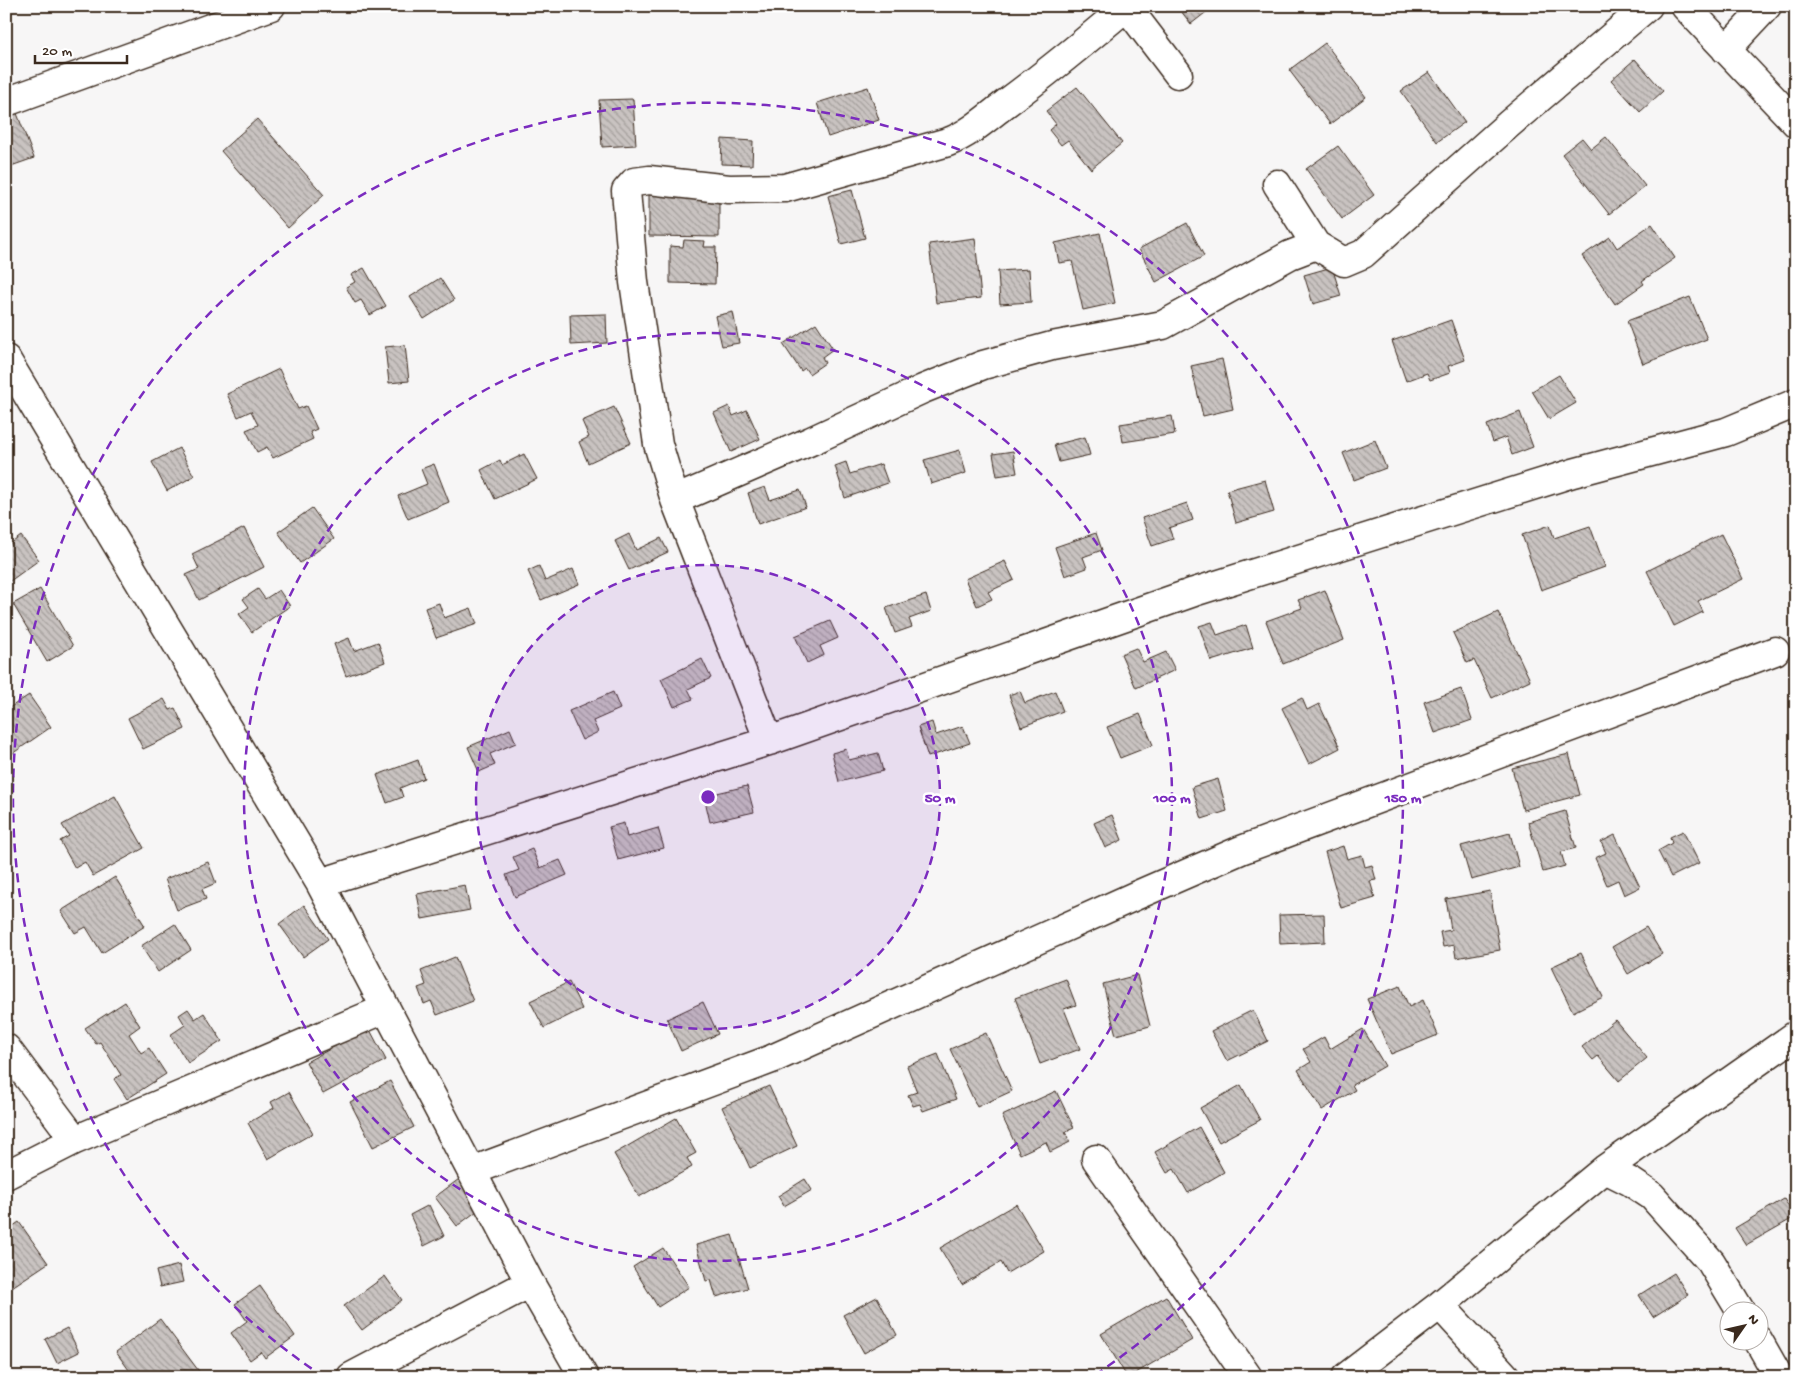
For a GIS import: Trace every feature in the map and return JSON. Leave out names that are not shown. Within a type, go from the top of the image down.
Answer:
[{"type":"street","points":[[6,102],[271,6]]},
{"type":"street","points":[[770,741],[674,500],[658,444],[634,282],[626,191],[634,182],[649,180],[729,189],[785,188],[948,142],[961,137],[1016,96],[1087,40],[1126,6],[1178,74]]},
{"type":"street","points":[[1277,184],[1316,246],[1344,262],[1363,254],[1509,124],[1648,6]]},
{"type":"street","points":[[1685,6],[1796,123]]},
{"type":"street","points":[[1726,50],[1767,6]]},
{"type":"street","points":[[674,500],[983,365],[1052,346],[1163,325],[1290,255],[1316,246]]},
{"type":"street","points":[[6,359],[320,883],[530,1283],[584,1377]]},
{"type":"street","points":[[320,883],[770,741],[1194,592],[1573,473],[1726,432],[1796,403]]},
{"type":"street","points":[[472,1171],[772,1059],[1241,850],[1775,651]]},
{"type":"street","points":[[6,1175],[75,1140],[385,1009]]},
{"type":"street","points":[[1346,1377],[1440,1305],[1605,1169],[1796,1035]]},
{"type":"street","points":[[6,1048],[75,1140]]},
{"type":"street","points":[[1096,1159],[1248,1377]]},
{"type":"street","points":[[1605,1169],[1631,1182],[1652,1196],[1711,1262],[1734,1300]]},
{"type":"street","points":[[351,1377],[530,1283]]},
{"type":"street","points":[[1440,1305],[1506,1377]]},
{"type":"street","points":[[1764,1350],[1780,1377]]},
{"type":"building","points":[[1177,6],[1214,6],[1191,24]]},
{"type":"building","points":[[1325,43],[1366,97],[1330,124],[1289,70]]},
{"type":"building","points":[[1635,59],[1663,91],[1640,112],[1611,80]]},
{"type":"building","points":[[1429,72],[1465,122],[1437,142],[1401,91]]},
{"type":"building","points":[[868,87],[879,120],[828,137],[817,103]]},
{"type":"building","points":[[1077,87],[1122,143],[1091,169],[1068,140],[1061,145],[1049,130],[1056,124],[1046,111]]},
{"type":"building","points":[[633,99],[636,145],[602,147],[599,100]]},
{"type":"building","points":[[15,108],[34,158],[11,166],[6,155],[6,111]]},
{"type":"building","points":[[257,119],[324,195],[288,228],[221,151]]},
{"type":"building","points":[[1606,137],[1645,186],[1609,214],[1562,154],[1582,138],[1591,149]]},
{"type":"building","points":[[722,139],[753,141],[752,165],[721,164]]},
{"type":"building","points":[[1338,146],[1374,195],[1342,219],[1306,169]]},
{"type":"building","points":[[649,188],[719,189],[719,237],[649,236]]},
{"type":"building","points":[[852,190],[865,238],[841,244],[828,196]]},
{"type":"building","points":[[1187,223],[1204,256],[1156,282],[1139,249]]},
{"type":"building","points":[[1652,224],[1675,258],[1642,281],[1644,284],[1615,304],[1582,256],[1610,237],[1617,248]]},
{"type":"building","points":[[1100,233],[1115,303],[1083,310],[1072,261],[1059,263],[1055,243]]},
{"type":"building","points":[[975,238],[981,298],[936,303],[929,244]]},
{"type":"building","points":[[684,240],[705,241],[704,247],[716,247],[715,284],[670,283],[670,246],[683,247]]},
{"type":"building","points":[[1332,267],[1341,296],[1313,304],[1304,275]]},
{"type":"building","points":[[364,268],[386,306],[370,315],[361,300],[355,303],[346,287],[355,282],[351,275]]},
{"type":"building","points":[[1029,269],[1031,302],[1000,304],[998,271]]},
{"type":"building","points":[[440,278],[454,300],[424,319],[410,297]]},
{"type":"building","points":[[1690,297],[1707,339],[1643,364],[1627,321]]},
{"type":"building","points":[[733,312],[739,343],[722,346],[715,316]]},
{"type":"building","points":[[606,314],[607,343],[571,345],[570,315]]},
{"type":"building","points":[[1451,320],[1465,360],[1448,366],[1450,373],[1430,380],[1427,373],[1406,381],[1392,341]]},
{"type":"building","points":[[816,323],[833,349],[822,357],[825,363],[809,374],[805,368],[801,371],[783,344]]},
{"type":"building","points":[[405,345],[409,381],[389,383],[385,347]]},
{"type":"building","points":[[1222,359],[1233,409],[1203,416],[1191,366]]},
{"type":"building","points":[[279,369],[298,409],[306,406],[317,429],[310,432],[313,439],[273,458],[267,447],[257,452],[246,430],[258,425],[251,411],[238,417],[227,394]]},
{"type":"building","points":[[1559,375],[1576,403],[1549,419],[1532,391]]},
{"type":"building","points":[[729,406],[733,416],[747,410],[760,439],[731,452],[714,413]]},
{"type":"building","points":[[614,407],[631,443],[588,463],[579,442],[589,437],[582,421]]},
{"type":"building","points":[[1520,412],[1533,447],[1512,455],[1506,437],[1493,442],[1487,425]]},
{"type":"building","points":[[1172,416],[1175,434],[1123,442],[1120,424]]},
{"type":"building","points":[[1085,437],[1090,455],[1059,462],[1054,445]]},
{"type":"building","points":[[1375,440],[1386,468],[1354,480],[1343,453]]},
{"type":"building","points":[[179,448],[194,476],[167,491],[152,462]]},
{"type":"building","points":[[960,450],[966,473],[931,484],[924,460]]},
{"type":"building","points":[[1013,451],[1017,473],[997,476],[993,454]]},
{"type":"building","points":[[524,454],[537,479],[495,499],[481,470],[500,460],[502,465]]},
{"type":"building","points":[[846,462],[850,474],[881,464],[888,483],[845,498],[835,466]]},
{"type":"building","points":[[434,464],[449,502],[408,519],[398,496],[427,484],[421,469]]},
{"type":"building","points":[[1265,480],[1274,512],[1236,523],[1227,490]]},
{"type":"building","points":[[765,487],[770,500],[800,490],[806,507],[758,524],[748,493]]},
{"type":"building","points":[[1187,503],[1193,520],[1169,528],[1173,539],[1152,546],[1142,518]]},
{"type":"building","points":[[312,508],[334,539],[300,563],[278,532]]},
{"type":"building","points":[[1550,525],[1554,538],[1590,526],[1605,567],[1541,590],[1522,535]]},
{"type":"building","points":[[244,528],[264,567],[199,600],[186,575],[199,569],[192,554]]},
{"type":"building","points":[[1096,533],[1102,550],[1083,557],[1087,568],[1065,576],[1055,547]]},
{"type":"building","points":[[629,534],[636,550],[661,538],[668,552],[629,570],[615,541]]},
{"type":"building","points":[[1721,534],[1743,579],[1698,601],[1703,612],[1674,626],[1647,571]]},
{"type":"building","points":[[21,536],[39,560],[6,584],[6,547]]},
{"type":"building","points":[[1005,561],[1014,580],[988,592],[992,599],[977,606],[965,579]]},
{"type":"building","points":[[539,566],[545,581],[573,569],[579,584],[541,600],[528,571]]},
{"type":"building","points":[[40,589],[73,646],[47,662],[13,604]]},
{"type":"building","points":[[258,589],[265,599],[279,590],[290,606],[252,632],[239,614],[249,607],[243,599]]},
{"type":"building","points":[[1325,590],[1344,640],[1283,664],[1266,621],[1302,608],[1298,600]]},
{"type":"building","points":[[926,595],[931,611],[909,619],[912,627],[895,633],[886,608]]},
{"type":"building","points":[[439,603],[444,618],[471,608],[477,624],[436,638],[425,608]]},
{"type":"building","points":[[1498,612],[1530,680],[1492,698],[1474,660],[1467,663],[1453,633]]},
{"type":"building","points":[[830,621],[838,638],[820,646],[824,655],[807,663],[795,636]]},
{"type":"building","points":[[1212,622],[1217,635],[1246,625],[1253,648],[1211,661],[1199,626]]},
{"type":"building","points":[[349,638],[354,651],[378,642],[385,662],[346,676],[334,644]]},
{"type":"building","points":[[1136,648],[1143,662],[1166,652],[1175,670],[1136,688],[1121,654]]},
{"type":"building","points":[[702,659],[711,678],[688,689],[693,699],[674,707],[661,679]]},
{"type":"building","points":[[1461,689],[1472,720],[1435,733],[1424,702]]},
{"type":"building","points":[[1020,691],[1025,703],[1055,691],[1063,711],[1021,727],[1009,695]]},
{"type":"building","points":[[613,692],[620,709],[593,721],[598,732],[582,740],[569,711]]},
{"type":"building","points":[[29,695],[51,727],[6,758],[6,710]]},
{"type":"building","points":[[1302,698],[1307,710],[1319,704],[1340,748],[1309,764],[1282,708]]},
{"type":"building","points":[[164,699],[170,710],[175,708],[185,729],[143,749],[128,718]]},
{"type":"building","points":[[1140,714],[1153,745],[1120,758],[1107,727]]},
{"type":"building","points":[[932,722],[936,735],[963,726],[970,743],[928,757],[918,727]]},
{"type":"building","points":[[510,729],[516,743],[490,754],[495,765],[479,772],[468,747]]},
{"type":"building","points":[[846,749],[849,760],[878,753],[883,771],[839,782],[832,753]]},
{"type":"building","points":[[1569,754],[1580,795],[1523,810],[1512,768]]},
{"type":"building","points":[[418,760],[424,778],[400,788],[403,797],[387,803],[377,775]]},
{"type":"building","points":[[1218,779],[1227,811],[1202,819],[1192,787]]},
{"type":"building","points":[[747,786],[754,812],[710,822],[704,796]]},
{"type":"building","points":[[115,796],[144,848],[93,876],[85,862],[75,868],[60,841],[69,836],[62,825]]},
{"type":"building","points":[[1565,811],[1576,848],[1561,852],[1565,866],[1543,872],[1528,822]]},
{"type":"building","points":[[1112,815],[1122,840],[1105,848],[1094,823]]},
{"type":"building","points":[[624,823],[627,837],[658,828],[664,848],[618,860],[609,827]]},
{"type":"building","points":[[1683,831],[1699,863],[1671,877],[1658,851],[1672,843],[1670,837]]},
{"type":"building","points":[[1510,833],[1519,867],[1471,880],[1461,846]]},
{"type":"building","points":[[1615,835],[1640,887],[1624,895],[1618,880],[1607,885],[1595,858],[1606,853],[1601,842]]},
{"type":"building","points":[[1343,846],[1347,859],[1362,855],[1365,867],[1372,865],[1376,880],[1370,881],[1375,898],[1341,908],[1325,852]]},
{"type":"building","points":[[532,849],[540,868],[560,860],[567,875],[515,897],[506,875],[519,870],[513,857]]},
{"type":"building","points":[[208,862],[216,883],[202,889],[206,899],[177,910],[165,879]]},
{"type":"building","points":[[115,877],[145,926],[102,953],[86,927],[75,933],[61,911]]},
{"type":"building","points":[[465,885],[470,910],[422,919],[417,894]]},
{"type":"building","points":[[1490,891],[1500,950],[1456,958],[1454,945],[1443,947],[1440,932],[1451,930],[1446,899]]},
{"type":"building","points":[[304,905],[328,939],[303,957],[279,924]]},
{"type":"building","points":[[1324,914],[1325,942],[1280,944],[1279,915]]},
{"type":"building","points":[[175,924],[191,950],[158,972],[141,946]]},
{"type":"building","points":[[1646,927],[1662,954],[1628,974],[1612,947]]},
{"type":"building","points":[[1581,953],[1603,997],[1573,1012],[1551,967]]},
{"type":"building","points":[[455,957],[473,1001],[437,1015],[431,1001],[424,1004],[418,988],[426,985],[421,971]]},
{"type":"building","points":[[1137,975],[1150,1026],[1116,1035],[1103,984]]},
{"type":"building","points":[[1066,979],[1076,1005],[1064,1009],[1080,1049],[1040,1064],[1015,998]]},
{"type":"building","points":[[569,982],[582,1009],[544,1028],[530,1001]]},
{"type":"building","points":[[1400,986],[1409,1007],[1423,1000],[1438,1035],[1391,1054],[1367,999]]},
{"type":"building","points":[[125,1002],[140,1026],[129,1034],[141,1053],[149,1048],[166,1074],[127,1099],[114,1079],[121,1075],[100,1042],[96,1044],[85,1028]]},
{"type":"building","points":[[703,1002],[718,1034],[681,1051],[667,1019]]},
{"type":"building","points":[[188,1009],[195,1019],[204,1013],[222,1041],[188,1063],[170,1035],[185,1025],[179,1015]]},
{"type":"building","points":[[1253,1010],[1268,1041],[1227,1061],[1211,1031]]},
{"type":"building","points":[[1615,1020],[1647,1058],[1619,1081],[1598,1056],[1593,1060],[1582,1047]]},
{"type":"building","points":[[369,1028],[386,1060],[323,1094],[306,1062]]},
{"type":"building","points":[[1363,1029],[1385,1066],[1352,1085],[1355,1090],[1322,1110],[1298,1070],[1311,1062],[1303,1049],[1324,1037],[1330,1049]]},
{"type":"building","points":[[986,1033],[1012,1091],[977,1107],[950,1049]]},
{"type":"building","points":[[938,1054],[956,1099],[923,1111],[920,1104],[913,1106],[908,1095],[917,1092],[907,1066]]},
{"type":"building","points":[[390,1081],[414,1127],[373,1147],[350,1102]]},
{"type":"building","points":[[1241,1085],[1260,1120],[1219,1142],[1200,1108]]},
{"type":"building","points":[[769,1086],[797,1146],[750,1168],[722,1107]]},
{"type":"building","points":[[1056,1091],[1074,1128],[1065,1132],[1070,1142],[1050,1152],[1046,1142],[1020,1154],[1002,1116]]},
{"type":"building","points":[[289,1092],[313,1133],[268,1159],[248,1123],[274,1108],[271,1102]]},
{"type":"building","points":[[676,1118],[696,1153],[687,1158],[692,1167],[639,1197],[614,1154]]},
{"type":"building","points":[[1199,1127],[1224,1172],[1188,1193],[1174,1169],[1167,1173],[1155,1152]]},
{"type":"building","points":[[459,1179],[481,1208],[457,1226],[435,1197]]},
{"type":"building","points":[[805,1179],[812,1190],[784,1206],[778,1196]]},
{"type":"building","points":[[1784,1199],[1795,1217],[1746,1245],[1735,1228]]},
{"type":"building","points":[[1016,1204],[1044,1251],[1007,1273],[1001,1262],[962,1285],[940,1248]]},
{"type":"building","points":[[429,1205],[444,1236],[424,1246],[410,1215]]},
{"type":"building","points":[[19,1222],[48,1263],[6,1291],[6,1231]]},
{"type":"building","points":[[732,1235],[748,1288],[716,1297],[711,1280],[706,1281],[696,1245]]},
{"type":"building","points":[[663,1248],[689,1287],[658,1307],[633,1267]]},
{"type":"building","points":[[179,1265],[183,1282],[160,1287],[156,1271]]},
{"type":"building","points":[[1674,1273],[1688,1295],[1653,1317],[1639,1295]]},
{"type":"building","points":[[385,1276],[402,1300],[362,1330],[344,1306]]},
{"type":"building","points":[[260,1286],[295,1336],[265,1358],[261,1352],[250,1360],[231,1333],[247,1321],[235,1304]]},
{"type":"building","points":[[1166,1296],[1192,1340],[1127,1377],[1101,1334]]},
{"type":"building","points":[[877,1297],[897,1335],[864,1353],[843,1315]]},
{"type":"building","points":[[160,1319],[201,1374],[196,1377],[134,1377],[116,1352]]},
{"type":"building","points":[[67,1328],[79,1352],[57,1363],[45,1339]]}]
